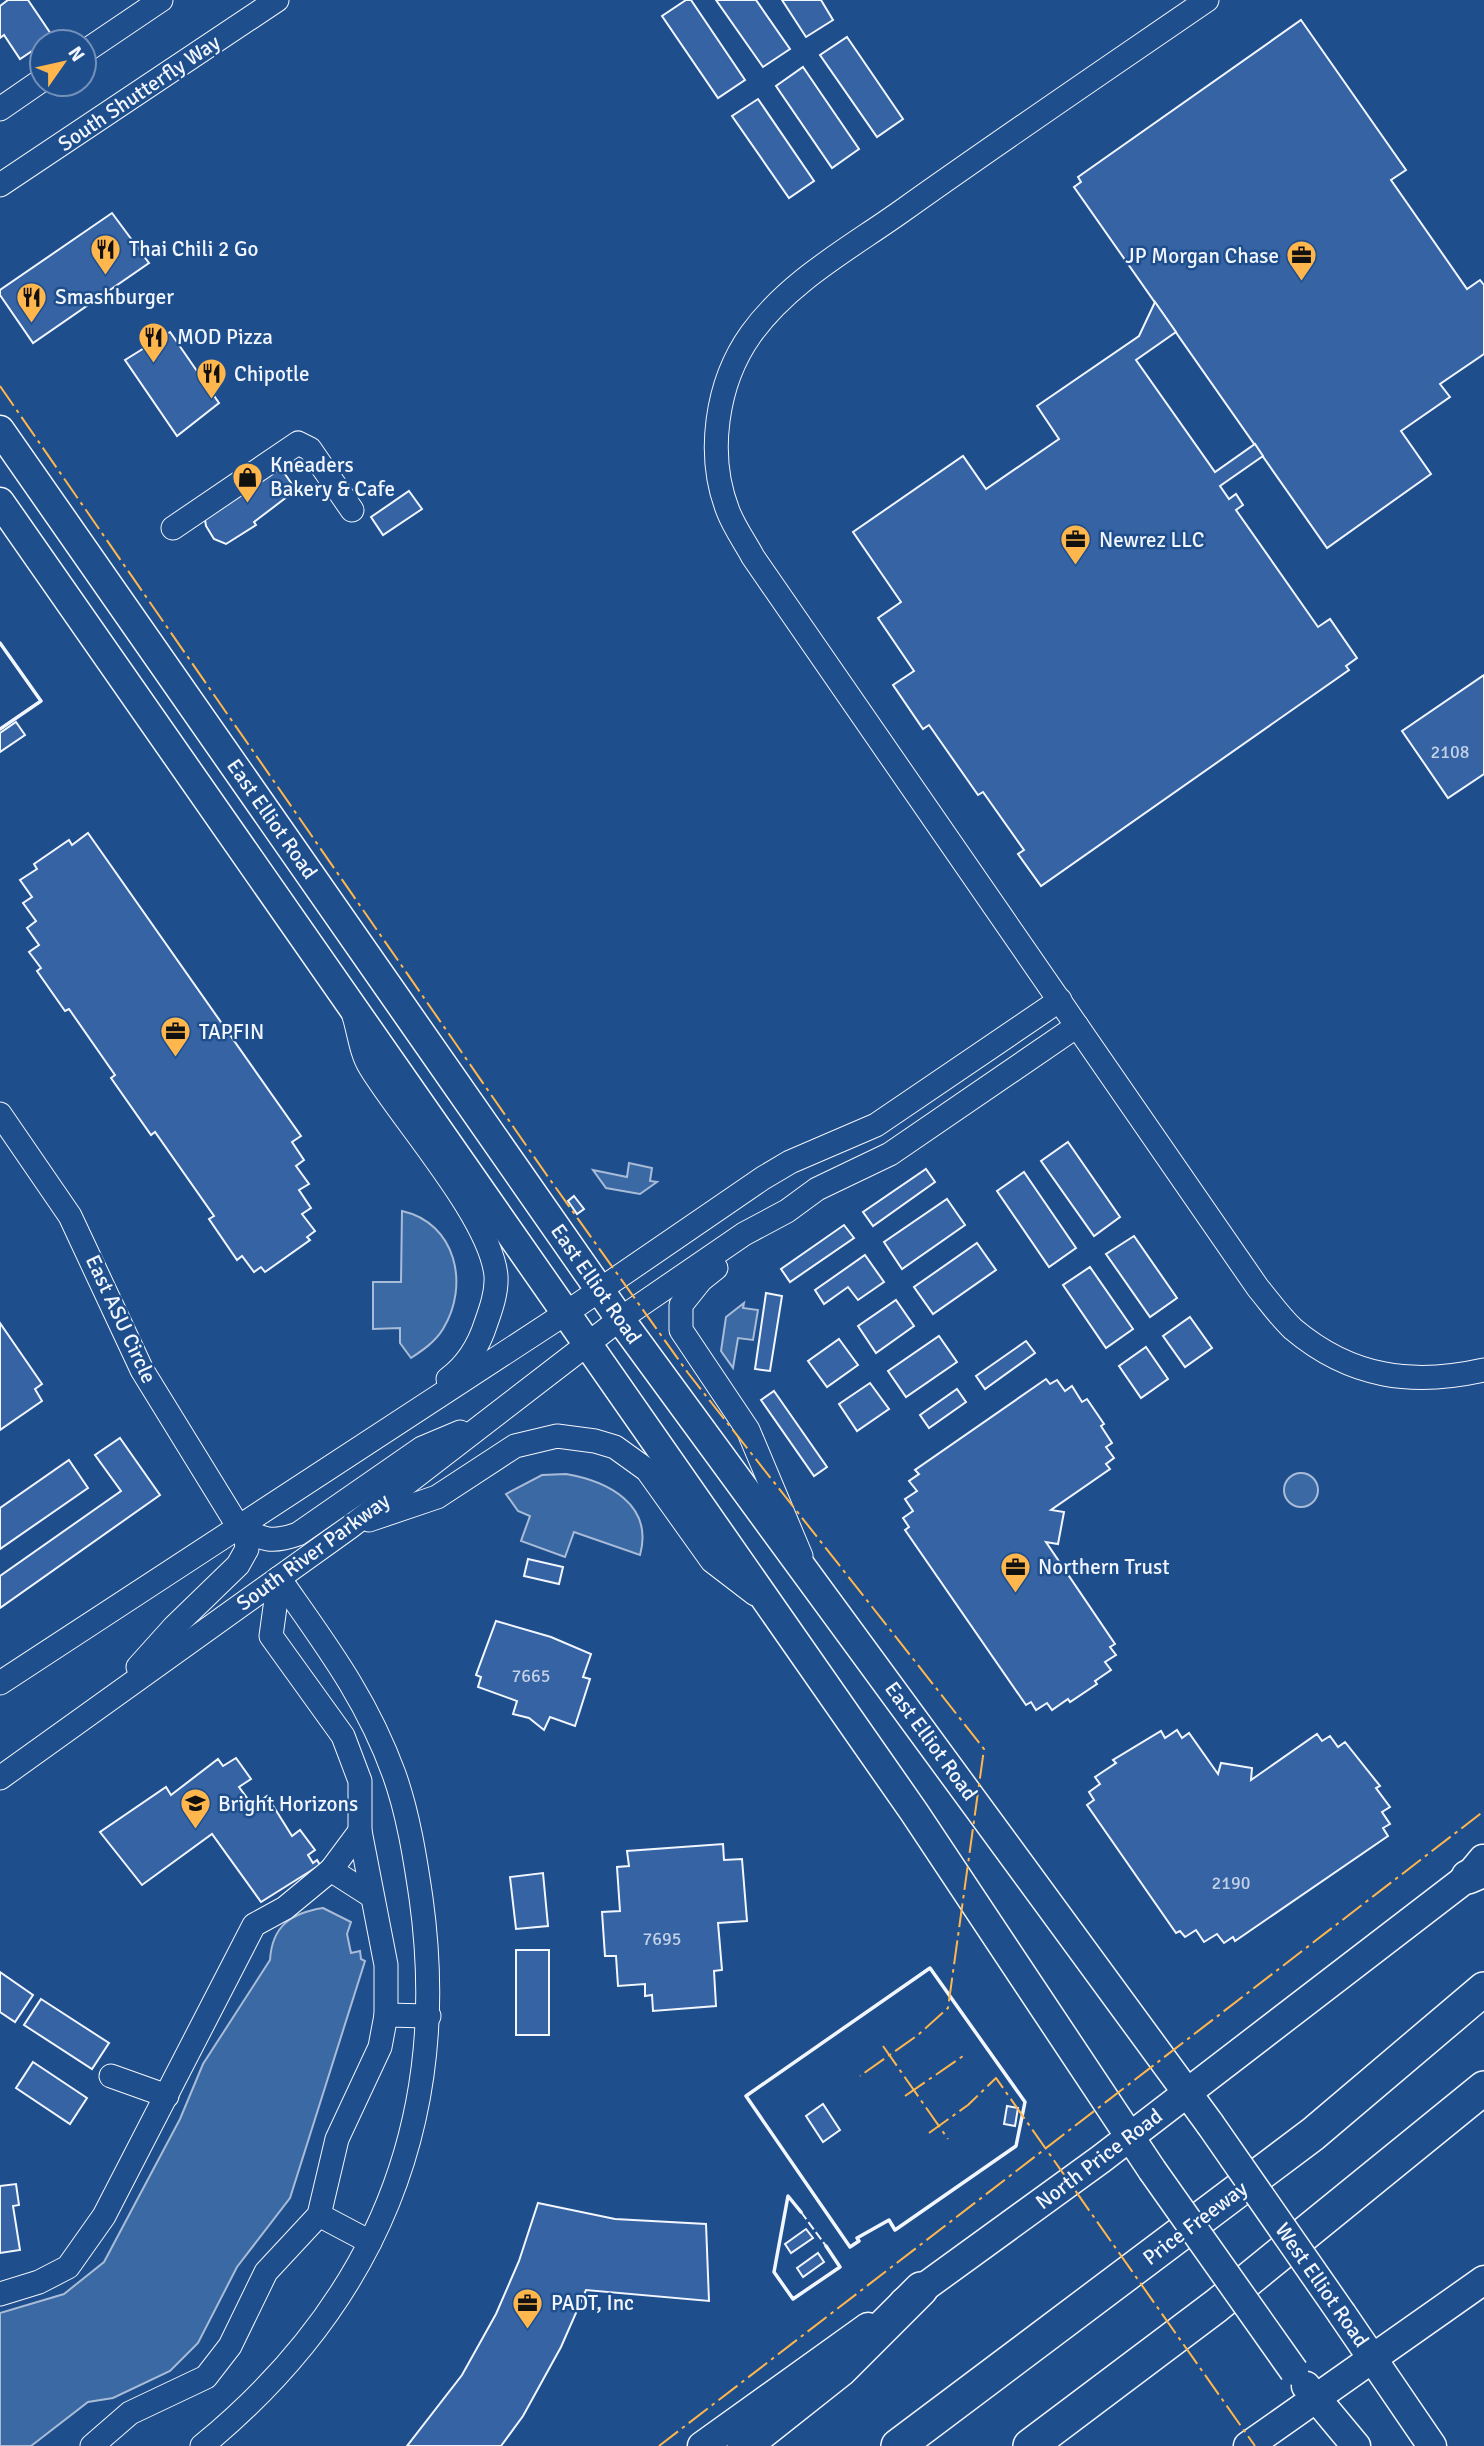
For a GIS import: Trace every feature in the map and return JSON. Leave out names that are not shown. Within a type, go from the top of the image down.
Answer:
[{"type":"highway","name":"Price Freeway","points":[[898,2446],[1313,2134],[1484,1989]]},
{"type":"highway","points":[[1030,2446],[1216,2306],[1484,2088]]},
{"type":"highway","points":[[744,2446],[840,2370],[921,2289]]},
{"type":"main road","name":"East Elliot Road","points":[[0,430],[620,1319],[1210,2124]]},
{"type":"main road","name":"East Elliot Road","points":[[0,502],[929,1834],[1152,2170],[1294,2371],[1317,2399]]},
{"type":"main road","points":[[70,603],[103,618],[155,691],[165,694],[179,685]]},
{"type":"main road","name":"North Price Road","points":[[702,2446],[1130,2137],[1479,1868]]},
{"type":"main road","name":"West Elliot Road","points":[[1210,2124],[1432,2446]]},
{"type":"main road","points":[[1248,2446],[1484,2280]]},
{"type":"main road","points":[[1317,2399],[1356,2446]]},
{"type":"street","points":[[98,43],[161,0]]},
{"type":"street","name":"South Shutterfly Way","points":[[0,185],[277,0]]},
{"type":"street","points":[[1207,0],[988,150],[783,297],[750,335],[731,372],[716,419],[719,476],[728,511],[753,557],[1258,1288],[1293,1328],[1343,1361],[1386,1376],[1447,1378],[1484,1370]]},
{"type":"street","points":[[0,108],[28,89]]},
{"type":"street","points":[[173,528],[298,443],[310,449],[352,510]]},
{"type":"street","points":[[0,1683],[566,1313],[763,1178],[790,1162],[876,1125],[1060,1000]]},
{"type":"street","points":[[351,1006],[368,1064],[478,1226],[488,1248],[496,1277],[483,1333],[466,1363],[391,1427]]},
{"type":"street","points":[[807,1572],[748,1430],[681,1330],[681,1306],[701,1280],[817,1189],[890,1154],[1077,1026]]},
{"type":"street","name":"East ASU Circle","points":[[0,1114],[70,1216],[142,1370],[240,1525]]},
{"type":"street","name":"South River Parkway","points":[[0,1777],[350,1527],[620,1319],[744,1234],[787,1211]]},
{"type":"street","points":[[240,1525],[265,1541],[298,1534],[422,1448],[490,1419]]},
{"type":"street","points":[[350,1527],[438,1497],[514,1446],[557,1436],[596,1441],[615,1447],[648,1470],[712,1560],[769,1604]]},
{"type":"street","points":[[111,1698],[174,1626],[244,1559],[247,1549],[240,1525]]},
{"type":"street","points":[[92,2446],[130,2413],[206,2377],[230,2346],[266,2272],[319,2214],[337,2139],[380,2047],[386,2015],[386,1965],[370,1895],[360,1831],[360,1781],[343,1736],[271,1636],[279,1578]]},
{"type":"street","points":[[202,2446],[290,2361],[350,2280],[396,2190],[419,2096],[429,2016],[429,1954],[416,1858],[395,1777],[348,1674],[279,1578]]},
{"type":"street","points":[[0,2294],[39,2283],[68,2267],[104,2216],[254,1925],[285,1908],[331,1870],[360,1831]]},
{"type":"street","points":[[331,1870],[370,1895]]},
{"type":"street","points":[[386,2015],[429,2016]]},
{"type":"street","points":[[111,2076],[167,2096]]},
{"type":"street","points":[[319,2214],[370,2242]]},
{"type":"water","points":[[629,1163],[652,1168],[650,1181],[657,1182],[640,1194],[606,1188],[593,1170],[627,1177]]},
{"type":"water","points":[[402,1211],[435,1228],[446,1242],[456,1275],[456,1294],[443,1329],[433,1342],[411,1358],[400,1343],[400,1328],[373,1329],[373,1282],[401,1282]]},
{"type":"water","points":[[744,1303],[743,1308],[758,1310],[753,1340],[738,1338],[733,1368],[721,1351],[726,1317]]},
{"type":"water","points":[[1301,1473],[1313,1478],[1318,1490],[1313,1502],[1301,1507],[1289,1502],[1284,1490],[1289,1478]]},
{"type":"water","points":[[566,1474],[597,1482],[624,1498],[634,1509],[640,1522],[643,1537],[640,1555],[574,1532],[565,1557],[521,1541],[530,1516],[518,1511],[506,1494],[542,1475]]},
{"type":"water","points":[[323,1908],[351,1922],[347,1934],[351,1953],[360,1951],[361,1959],[365,1961],[290,2198],[237,2267],[198,2343],[170,2371],[113,2398],[88,2402],[31,2446],[0,2446],[0,2313],[64,2294],[104,2262],[180,2119],[203,2064],[270,1960],[279,1930],[302,1913]]},
{"type":"building","points":[[8,0],[28,0],[47,28],[28,28],[28,54],[20,59],[4,35],[0,38],[0,6]]},
{"type":"building","points":[[686,0],[691,0],[745,80],[718,98],[662,16]]},
{"type":"building","points":[[716,0],[756,0],[790,49],[763,67]]},
{"type":"building","points":[[782,0],[821,0],[833,20],[806,37]]},
{"type":"building","name":"JP Morgan Chase","points":[[1301,20],[1406,170],[1391,180],[1467,289],[1480,280],[1484,285],[1484,354],[1440,384],[1450,397],[1401,431],[1431,474],[1327,548],[1074,187],[1081,182],[1078,177]]},
{"type":"building","points":[[847,37],[903,119],[877,137],[820,55]]},
{"type":"building","points":[[803,67],[859,149],[832,168],[776,86]]},
{"type":"building","points":[[758,99],[814,181],[789,198],[732,116]]},
{"type":"building","points":[[112,213],[149,263],[33,343],[0,295],[0,290]]},
{"type":"building","name":"Newrez LLC","points":[[1155,302],[1176,332],[1136,360],[1215,472],[1255,444],[1263,456],[1220,486],[1229,499],[1236,494],[1243,505],[1236,510],[1318,627],[1330,619],[1357,658],[1346,666],[1349,670],[1041,886],[1018,854],[1024,850],[983,792],[978,795],[929,725],[923,729],[893,685],[914,671],[878,618],[901,602],[853,532],[963,456],[986,489],[1059,439],[1037,406],[1139,336]]},
{"type":"building","points":[[170,332],[219,403],[177,436],[125,360]]},
{"type":"building","name":"Kneaders Bakery & Cafe","points":[[278,464],[296,490],[254,522],[256,525],[226,544],[214,539],[206,526],[204,514]]},
{"type":"building","points":[[409,491],[422,509],[383,535],[371,517]]},
{"type":"building","points":[[1484,675],[1484,774],[1448,798],[1402,731]]},
{"type":"building","points":[[16,722],[25,735],[0,752],[0,733]]},
{"type":"building","name":"TAPFIN","points":[[88,833],[301,1136],[292,1142],[304,1160],[296,1166],[309,1184],[299,1190],[311,1208],[302,1214],[315,1231],[307,1237],[310,1240],[265,1272],[261,1267],[254,1272],[242,1256],[237,1260],[209,1219],[214,1216],[155,1132],[151,1135],[111,1078],[115,1075],[69,1009],[65,1011],[37,971],[41,968],[29,952],[39,945],[27,928],[36,921],[23,903],[32,897],[20,880],[37,869],[34,864],[69,840],[72,845]]},
{"type":"building","points":[[1068,1142],[1120,1217],[1094,1236],[1041,1161]]},
{"type":"building","points":[[926,1169],[935,1182],[873,1226],[863,1212]]},
{"type":"building","points":[[1024,1172],[1076,1248],[1049,1267],[997,1191]]},
{"type":"building","points":[[574,1196],[584,1209],[577,1214],[568,1201]]},
{"type":"building","points":[[947,1199],[965,1225],[902,1269],[884,1242]]},
{"type":"building","points":[[844,1225],[854,1238],[790,1282],[781,1269]]},
{"type":"building","points":[[1134,1236],[1177,1298],[1150,1317],[1106,1254]]},
{"type":"building","points":[[977,1243],[996,1270],[933,1314],[914,1287]]},
{"type":"building","points":[[865,1255],[884,1282],[858,1300],[848,1287],[824,1304],[815,1290]]},
{"type":"building","points":[[1090,1267],[1133,1329],[1106,1348],[1063,1285]]},
{"type":"building","points":[[766,1293],[782,1296],[770,1371],[755,1369]]},
{"type":"building","points":[[896,1300],[914,1326],[876,1353],[858,1326]]},
{"type":"building","points":[[1190,1317],[1212,1348],[1185,1367],[1163,1336]]},
{"type":"building","points":[[0,1323],[42,1384],[35,1389],[42,1401],[0,1430]]},
{"type":"building","points":[[939,1336],[957,1362],[906,1397],[888,1371]]},
{"type":"building","points":[[839,1339],[858,1365],[827,1387],[808,1361]]},
{"type":"building","points":[[1026,1341],[1035,1353],[985,1389],[976,1376]]},
{"type":"building","points":[[1146,1347],[1168,1379],[1141,1398],[1119,1366]]},
{"type":"building","name":"Northern Trust","points":[[1046,1379],[1050,1384],[1057,1380],[1065,1391],[1072,1386],[1082,1402],[1087,1399],[1104,1424],[1101,1426],[1112,1443],[1106,1447],[1114,1458],[1106,1464],[1110,1469],[1051,1510],[1064,1512],[1058,1544],[1046,1542],[1115,1644],[1110,1647],[1116,1655],[1105,1662],[1111,1670],[1095,1681],[1097,1684],[1052,1710],[1047,1703],[1036,1710],[1031,1702],[1026,1705],[905,1530],[909,1527],[903,1518],[913,1511],[905,1499],[917,1491],[909,1481],[919,1474],[915,1470]]},
{"type":"building","points":[[870,1383],[889,1409],[857,1431],[839,1404]]},
{"type":"building","points":[[957,1389],[966,1402],[929,1428],[920,1415]]},
{"type":"building","points":[[774,1391],[827,1467],[814,1476],[761,1400]]},
{"type":"building","points":[[120,1438],[160,1495],[0,1608],[0,1576],[121,1491],[95,1455]]},
{"type":"building","points":[[69,1460],[88,1488],[0,1549],[0,1508]]},
{"type":"building","points":[[528,1559],[563,1567],[559,1584],[524,1576]]},
{"type":"building","points":[[496,1621],[551,1637],[591,1654],[583,1677],[590,1679],[575,1726],[550,1717],[544,1730],[529,1718],[513,1714],[517,1701],[478,1687],[481,1677],[476,1675]]},
{"type":"building","points":[[1177,1730],[1182,1738],[1189,1733],[1218,1774],[1221,1763],[1252,1768],[1251,1780],[1317,1734],[1322,1741],[1330,1736],[1338,1747],[1345,1742],[1380,1786],[1376,1788],[1390,1807],[1382,1812],[1390,1824],[1383,1828],[1388,1836],[1235,1941],[1233,1937],[1224,1943],[1217,1934],[1204,1942],[1196,1930],[1185,1937],[1180,1931],[1176,1933],[1087,1805],[1094,1800],[1089,1792],[1100,1784],[1095,1777],[1116,1763],[1113,1760],[1161,1731],[1165,1738]]},
{"type":"building","name":"Bright Horizons","points":[[236,1758],[251,1779],[239,1787],[253,1806],[267,1796],[292,1836],[300,1830],[315,1850],[308,1855],[313,1863],[317,1860],[320,1865],[261,1902],[212,1834],[142,1885],[100,1832],[166,1787],[171,1795],[218,1759],[223,1766]]},
{"type":"building","points":[[723,1844],[724,1860],[742,1859],[747,1921],[718,1923],[722,1970],[714,1971],[716,2006],[653,2011],[652,1995],[645,1996],[645,1984],[618,1986],[616,1956],[605,1956],[602,1912],[620,1911],[617,1867],[629,1866],[627,1851]]},
{"type":"building","points":[[543,1873],[548,1926],[516,1929],[510,1877]]},
{"type":"building","points":[[516,1950],[549,1950],[549,2035],[516,2035]]},
{"type":"building","points":[[0,1972],[33,1995],[15,2022],[0,2012]]},
{"type":"building","points":[[41,1999],[109,2043],[92,2069],[24,2025]]},
{"type":"building","points":[[33,2062],[87,2098],[70,2124],[16,2088]]},
{"type":"building","points":[[823,2104],[840,2130],[823,2142],[806,2116]]},
{"type":"building","points":[[1007,2106],[1018,2108],[1015,2126],[1004,2124]]},
{"type":"building","points":[[16,2184],[19,2205],[13,2206],[20,2250],[0,2253],[0,2186]]},
{"type":"building","name":"PADT, Inc","points":[[538,2203],[615,2219],[706,2224],[709,2301],[586,2290],[561,2347],[523,2416],[501,2446],[407,2446],[462,2375],[496,2314],[519,2261]]},
{"type":"building","points":[[806,2229],[813,2238],[791,2253],[785,2244]]},
{"type":"building","points":[[818,2253],[824,2262],[803,2277],[797,2268]]},
{"type":"fence","points":[[801,2212],[826,2246]]},
{"type":"wall","points":[[0,643],[41,701],[0,729]]},
{"type":"wall","points":[[930,1968],[1025,2102],[1016,2146],[895,2230],[889,2220],[857,2238],[859,2241],[850,2247],[746,2096],[930,1968]]},
{"type":"wall","points":[[801,2212],[788,2196],[774,2272],[793,2299],[840,2267],[826,2246]]},
{"type":"power","points":[[0,386],[546,1174],[688,1373],[984,1749],[948,2008],[918,2035],[860,2076]]},
{"type":"power","points":[[659,2446],[1484,1811]]},
{"type":"power","points":[[883,2046],[948,2139]]},
{"type":"power","points":[[905,2096],[963,2056]]},
{"type":"power","points":[[929,2133],[968,2105],[996,2078],[1255,2446]]},
{"type":"place","name":"Thai Chili 2 Go","points":[[106,276]]},
{"type":"place","name":"JP Morgan Chase","points":[[1302,283]]},
{"type":"place","name":"Smashburger","points":[[32,324]]},
{"type":"place","name":"MOD Pizza","points":[[154,364]]},
{"type":"place","name":"Chipotle","points":[[211,401]]},
{"type":"place","name":"Kneaders Bakery & Cafe","points":[[247,504]]},
{"type":"place","name":"Newrez LLC","points":[[1076,567]]},
{"type":"place","name":"TAPFIN","points":[[176,1059]]},
{"type":"place","name":"Northern Trust","points":[[1015,1594]]},
{"type":"place","name":"Bright Horizons","points":[[195,1831]]},
{"type":"place","name":"PADT, Inc","points":[[528,2330]]}]
